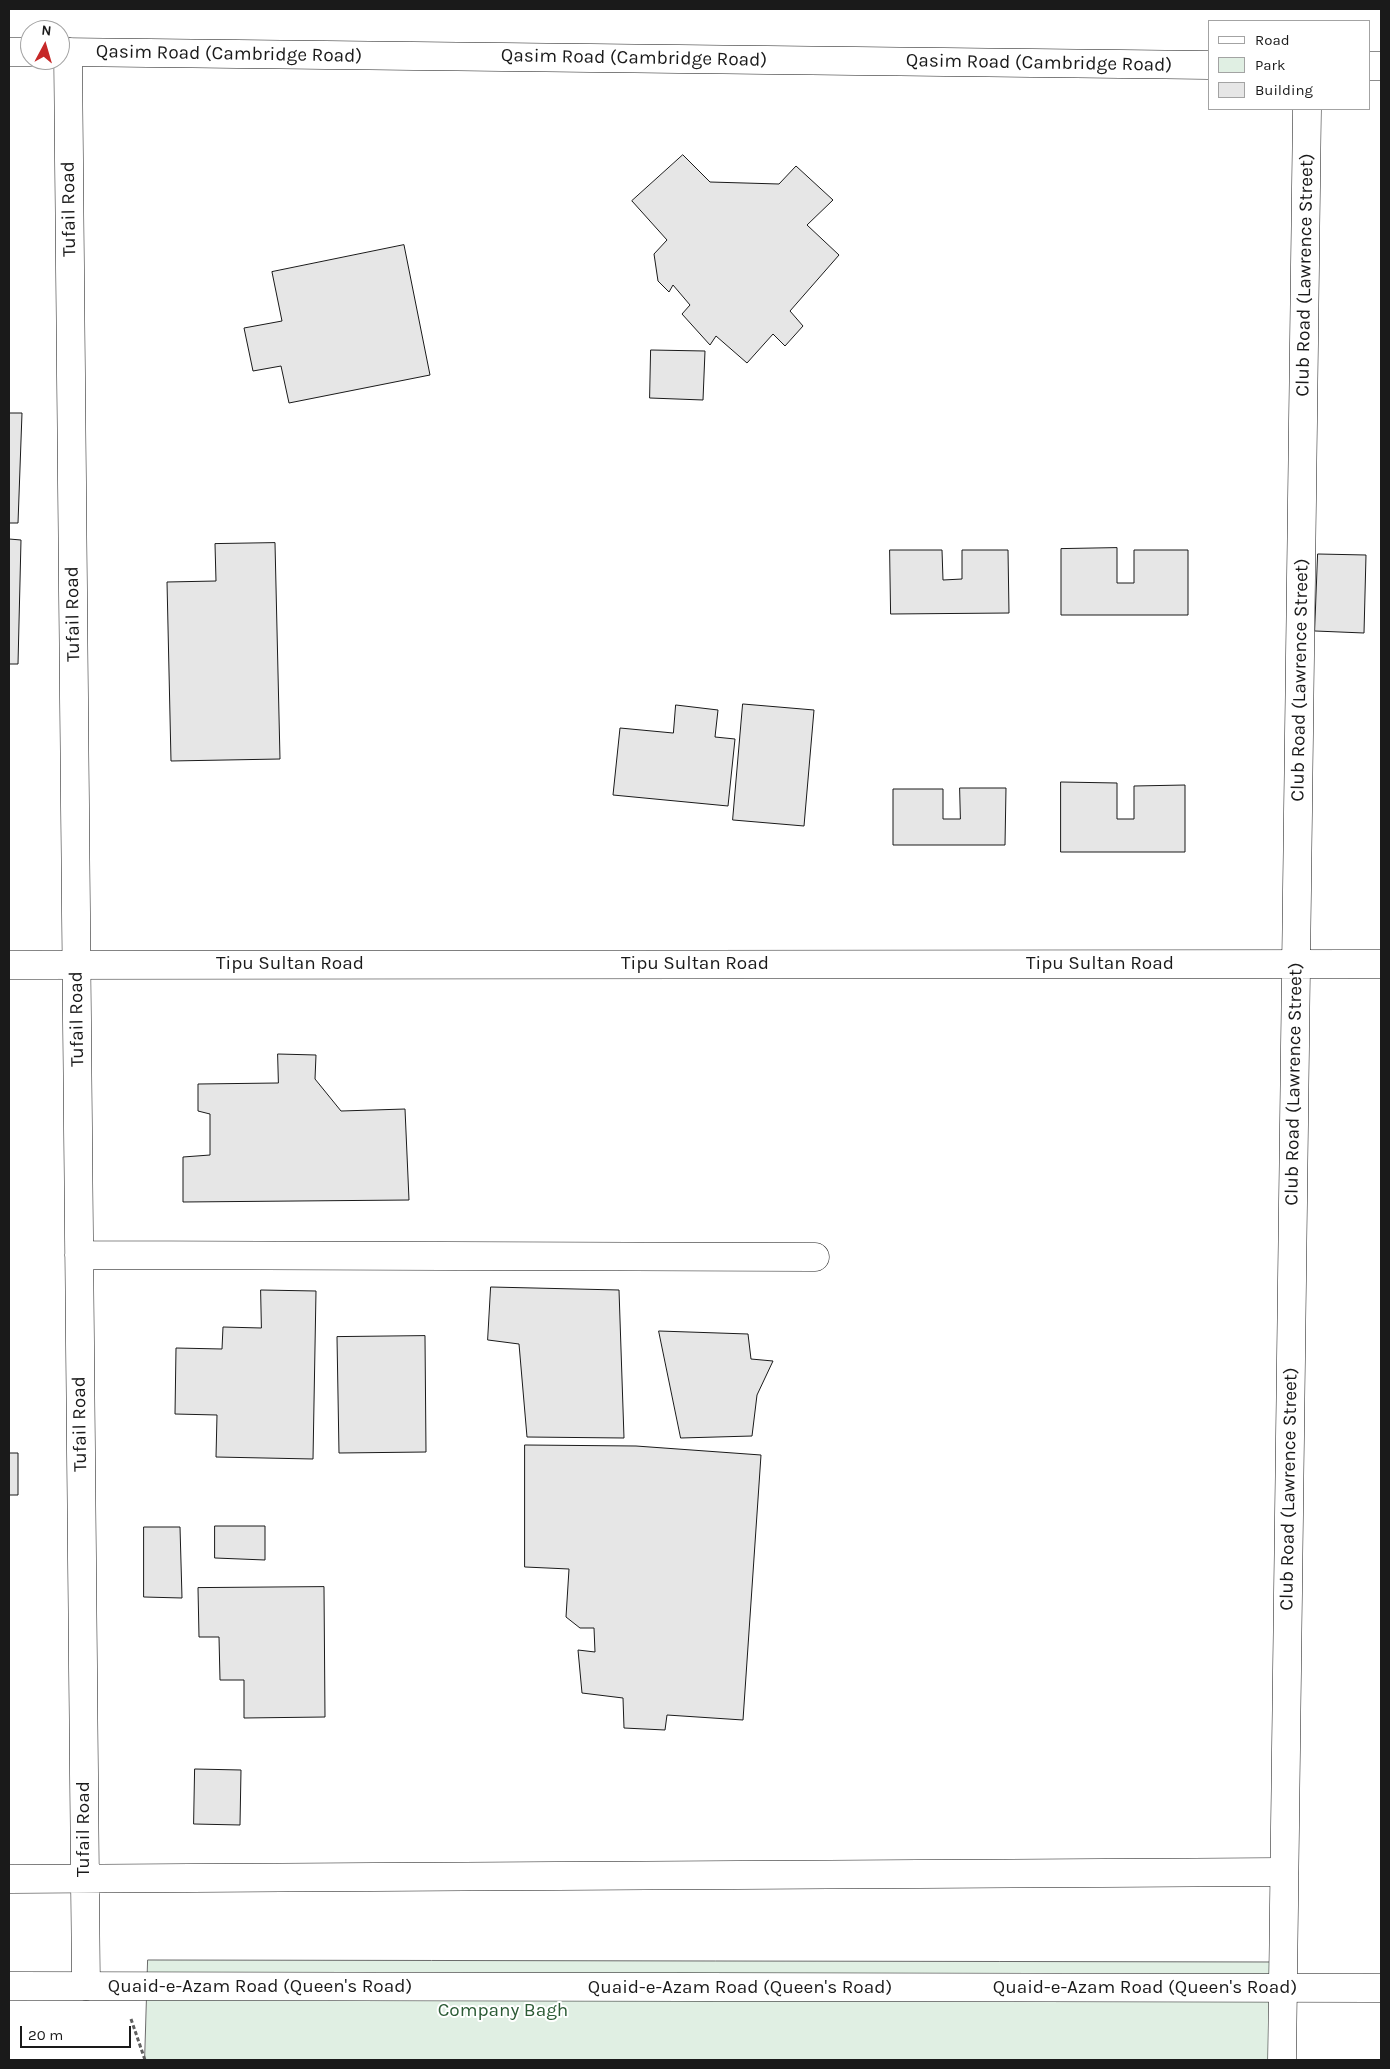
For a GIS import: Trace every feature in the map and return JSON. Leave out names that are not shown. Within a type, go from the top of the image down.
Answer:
[{"type":"street","name":"Qasim Road (Cambridge Road)","points":[[70,52],[1208,65]]},
{"type":"street","name":"Tufail Road","points":[[64,70],[76,964],[86,1986]]},
{"type":"street","name":"Club Road (Lawrence Street)","points":[[1282,2060],[1307,110]]},
{"type":"street","name":"Tipu Sultan Road","points":[[9,966],[76,964],[1381,964]]},
{"type":"street","points":[[79,1255],[814,1257]]},
{"type":"street","points":[[9,1879],[1284,1872]]},
{"type":"street","name":"Quaid-e-Azam Road (Queen's Road)","points":[[9,1986],[121,1988],[1381,1988]]},
{"type":"path","points":[[121,1988],[145,2060]]},
{"type":"green space","name":"Company Bagh","points":[[148,1960],[1283,1962],[1282,2060],[145,2060]]},
{"type":"building","points":[[683,155],[710,182],[779,184],[796,166],[833,200],[807,225],[839,255],[790,311],[803,326],[785,346],[773,334],[747,363],[716,336],[710,345],[682,314],[690,305],[673,285],[669,292],[658,281],[654,254],[667,240],[632,201]]},
{"type":"building","points":[[404,245],[430,375],[289,403],[281,366],[253,371],[244,328],[282,321],[272,272]]},
{"type":"building","points":[[651,350],[705,351],[703,400],[650,398]]},
{"type":"building","points":[[9,413],[22,413],[18,523],[9,523]]},
{"type":"building","points":[[9,539],[21,540],[18,664],[9,664]]},
{"type":"building","points":[[275,543],[280,759],[171,761],[167,582],[216,581],[215,544]]},
{"type":"building","points":[[1117,548],[1117,583],[1134,583],[1134,550],[1188,550],[1188,615],[1061,615],[1061,549]]},
{"type":"building","points":[[890,550],[942,550],[943,580],[962,579],[962,550],[1008,550],[1009,613],[891,614]]},
{"type":"building","points":[[1318,554],[1366,555],[1364,633],[1315,631]]},
{"type":"building","points":[[743,704],[814,710],[804,826],[733,820]]},
{"type":"building","points":[[676,705],[718,710],[715,737],[735,739],[728,806],[613,795],[620,728],[673,733]]},
{"type":"building","points":[[1061,782],[1117,783],[1117,819],[1134,819],[1134,786],[1185,785],[1185,852],[1061,852]]},
{"type":"building","points":[[960,788],[1006,788],[1005,845],[893,845],[893,789],[943,789],[943,819],[960,819]]},
{"type":"building","points":[[278,1054],[316,1055],[315,1079],[341,1111],[405,1109],[409,1200],[183,1202],[183,1157],[210,1155],[210,1114],[198,1111],[198,1084],[278,1083]]},
{"type":"building","points":[[491,1287],[619,1290],[624,1438],[527,1437],[519,1344],[488,1340]]},
{"type":"building","points":[[261,1290],[316,1291],[313,1459],[216,1457],[217,1415],[175,1414],[176,1348],[222,1349],[223,1327],[261,1328]]},
{"type":"building","points":[[659,1331],[748,1334],[751,1359],[773,1361],[757,1395],[752,1436],[681,1438]]},
{"type":"building","points":[[425,1336],[426,1452],[339,1453],[337,1337]]},
{"type":"building","points":[[525,1445],[636,1446],[761,1455],[743,1720],[667,1715],[665,1730],[624,1728],[623,1698],[582,1693],[578,1650],[595,1652],[594,1628],[580,1628],[566,1617],[569,1569],[525,1567]]},
{"type":"building","points":[[9,1453],[18,1453],[18,1495],[9,1495]]},
{"type":"building","points":[[215,1526],[265,1526],[265,1560],[215,1558]]},
{"type":"building","points":[[144,1527],[180,1527],[182,1598],[144,1597]]},
{"type":"building","points":[[324,1587],[325,1717],[244,1718],[244,1680],[220,1680],[219,1637],[199,1637],[198,1588]]},
{"type":"building","points":[[195,1769],[241,1770],[240,1825],[194,1824]]}]
